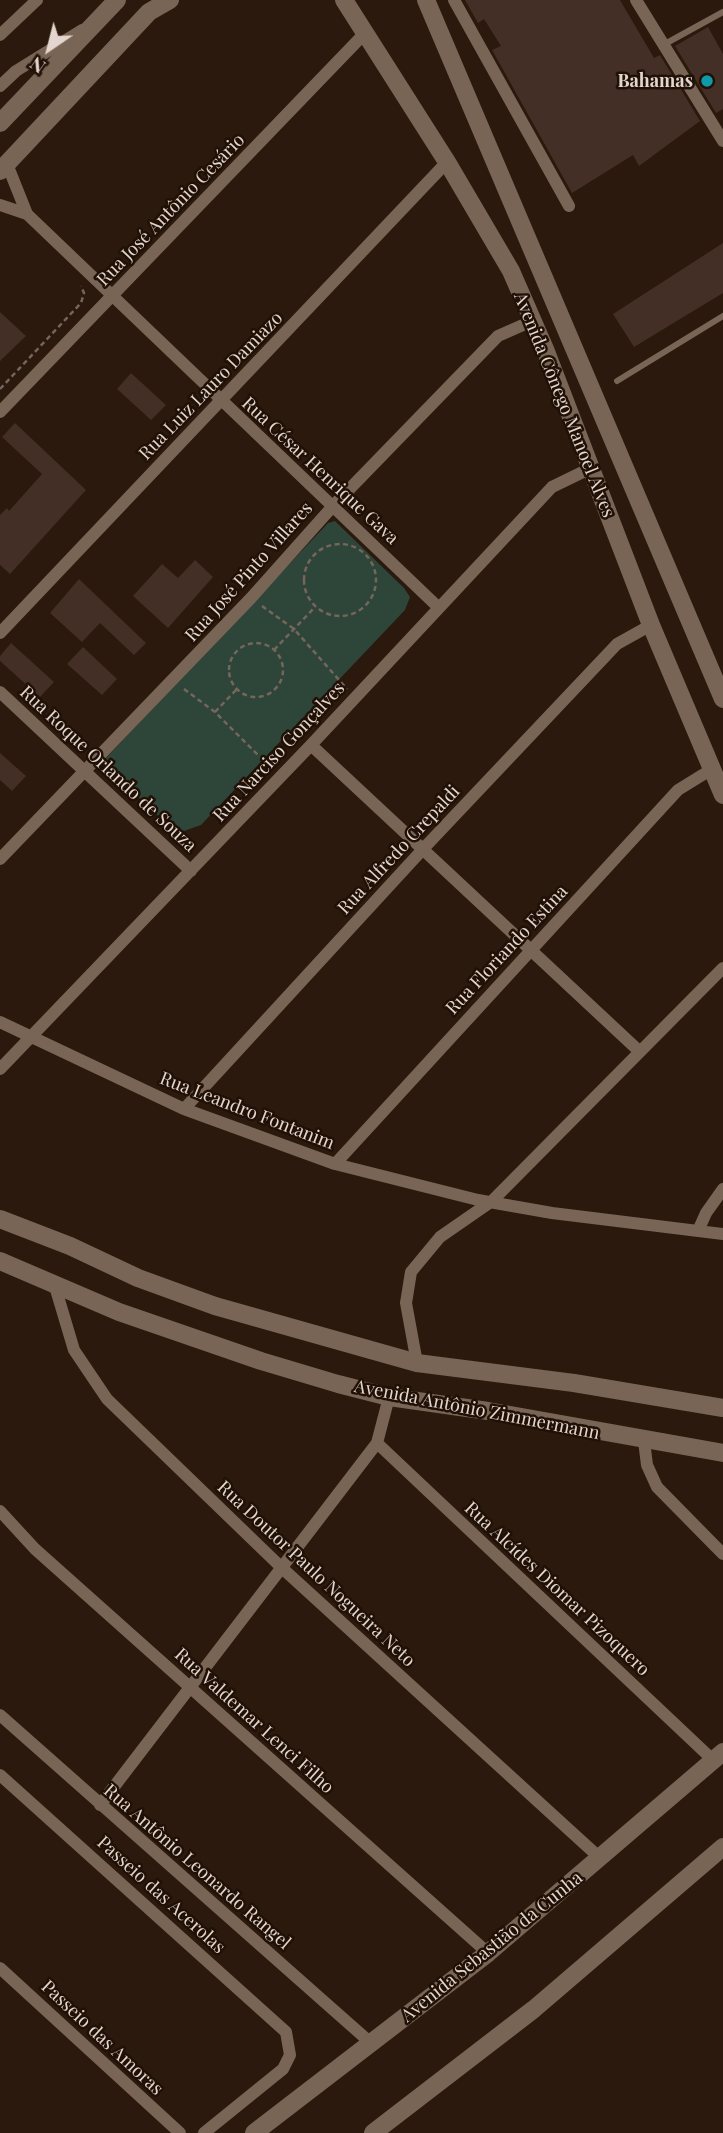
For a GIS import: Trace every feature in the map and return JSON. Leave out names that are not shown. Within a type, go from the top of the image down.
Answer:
[{"type":"street","points":[[0,34],[37,0]]},
{"type":"street","points":[[0,123],[117,0]]},
{"type":"street","points":[[4,167],[149,12],[170,0]]},
{"type":"street","name":"Avenida Cônego Manoel Alves","points":[[345,0],[447,162],[510,271],[651,625],[723,795]]},
{"type":"street","name":"Avenida Cônego Manoel Alves","points":[[426,0],[723,699]]},
{"type":"street","points":[[454,0],[569,206]]},
{"type":"street","points":[[635,0],[723,141]]},
{"type":"street","points":[[0,86],[16,71],[97,20]]},
{"type":"street","name":"Rua José Antônio Cesário","points":[[0,412],[366,32]]},
{"type":"street","name":"Rua Luiz Lauro Damiazo","points":[[0,633],[447,162]]},
{"type":"street","name":"Rua César Henrique Gava","points":[[4,167],[27,214],[438,607]]},
{"type":"street","name":"Rua César Henrique Gava","points":[[0,205],[27,214]]},
{"type":"street","name":"Rua José Pinto Villares","points":[[0,859],[251,598],[333,506],[498,336],[532,321]]},
{"type":"street","name":"Rua Narciso Gonçalves","points":[[0,1069],[312,745],[552,487],[589,468]]},
{"type":"street","name":"Rua Alfredo Crepaldi","points":[[184,1110],[424,848],[617,644],[651,625]]},
{"type":"street","name":"Rua Roque Orlando de Souza","points":[[0,692],[191,871]]},
{"type":"street","points":[[312,745],[639,1051]]},
{"type":"street","name":"Rua Floriando Estina","points":[[334,1164],[678,790],[712,769]]},
{"type":"street","points":[[417,1363],[406,1303],[411,1272],[440,1237],[492,1201],[723,968]]},
{"type":"street","name":"Rua Leandro Fontanim","points":[[0,1022],[184,1110],[334,1164],[564,1215],[723,1234]]},
{"type":"street","points":[[698,1231],[723,1189]]},
{"type":"street","name":"Avenida Antônio Zimmermann","points":[[0,1219],[70,1246],[138,1278],[215,1306],[417,1363],[574,1383],[723,1408]]},
{"type":"street","name":"Avenida Antônio Zimmermann","points":[[0,1261],[119,1312],[261,1362],[389,1397],[488,1411],[723,1454]]},
{"type":"street","name":"Rua Doutor Paulo Nogueira Neto","points":[[54,1283],[67,1332],[94,1384],[282,1568],[600,1858]]},
{"type":"street","points":[[100,1805],[377,1443],[389,1397]]},
{"type":"street","points":[[644,1441],[647,1465],[657,1487],[723,1554]]},
{"type":"street","name":"Rua Alcídes Diomar Pizoquero","points":[[377,1443],[718,1756]]},
{"type":"street","name":"Rua Valdemar Lenci Filho","points":[[0,1511],[35,1549],[488,1953]]},
{"type":"street","name":"Rua Antônio Leonardo Rangel","points":[[0,1715],[372,2044]]},
{"type":"street","name":"Avenida Sebastião da Cunha","points":[[254,2133],[488,1953],[718,1756]]},
{"type":"street","name":"Passeio das Acerolas","points":[[0,1775],[281,2025],[291,2047],[283,2069],[204,2133]]},
{"type":"street","points":[[373,2133],[534,2009],[723,1847]]},
{"type":"street","name":"Passeio das Amoras","points":[[0,1968],[180,2133]]},
{"type":"lane","points":[[662,46],[723,12]]},
{"type":"lane","points":[[617,381],[723,316]]},
{"type":"path","points":[[0,389],[81,303],[84,293],[79,281]]},
{"type":"path","points":[[338,543],[365,553],[373,565],[377,579],[374,593],[367,605],[355,614],[341,617],[327,615],[314,607],[306,595],[303,582],[305,567],[313,555],[324,547],[338,543]]},
{"type":"path","points":[[251,598],[294,629],[354,697]]},
{"type":"path","points":[[274,650],[314,607]]},
{"type":"path","points":[[255,643],[274,650],[283,669],[275,688],[257,697],[237,689],[228,670],[236,651],[255,643]]},
{"type":"path","points":[[173,680],[215,712],[279,777]]},
{"type":"path","points":[[215,712],[237,689]]},
{"type":"green space","points":[[335,521],[404,588],[410,597],[405,610],[201,825],[184,831],[171,828],[105,766],[106,758],[328,523]]},
{"type":"building","points":[[465,0],[620,0],[654,58],[660,55],[700,121],[639,166],[633,155],[572,193],[492,50],[501,46],[484,19],[478,23]]},
{"type":"building","name":"Bahamas","points":[[708,27],[723,54],[723,109],[716,113],[675,46]]},
{"type":"building","points":[[723,243],[723,293],[634,347],[613,314]]},
{"type":"building","points":[[0,312],[26,336],[0,361]]},
{"type":"building","points":[[131,373],[166,405],[151,420],[117,389]]},
{"type":"building","points":[[15,423],[86,490],[10,574],[0,565],[0,515],[7,508],[9,511],[42,474],[2,437]]},
{"type":"building","points":[[195,560],[213,577],[168,628],[133,596],[162,564],[178,578]]},
{"type":"building","points":[[79,579],[146,643],[134,655],[100,623],[82,642],[50,613]]},
{"type":"building","points":[[11,643],[54,682],[40,697],[0,661],[0,656]]},
{"type":"building","points":[[83,647],[117,679],[102,695],[67,664]]},
{"type":"building","points":[[0,753],[26,776],[12,791],[0,780]]},
{"type":"place","name":"Bahamas","points":[[707,81]]}]
